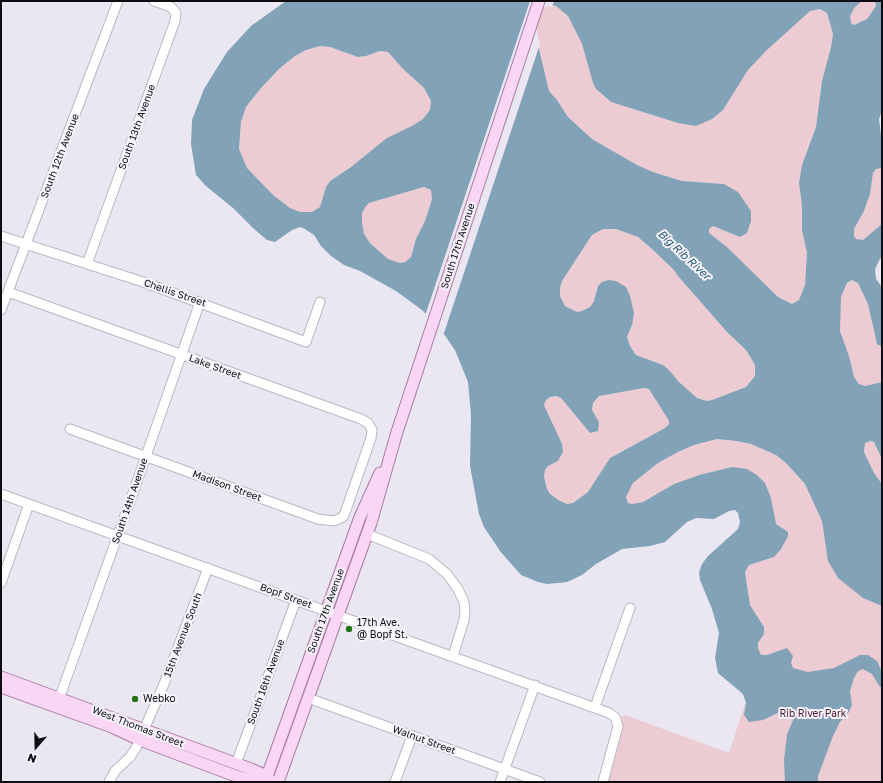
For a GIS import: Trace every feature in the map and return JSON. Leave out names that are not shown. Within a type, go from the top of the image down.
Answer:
[{"type":"main road","name":"South 17th Avenue","points":[[278,782],[367,534],[427,340],[539,1]]},
{"type":"main road","name":"South 17th Avenue","points":[[268,780],[326,610],[362,511],[394,444]]},
{"type":"main road","name":"West Thomas Street","points":[[1,677],[93,710],[142,735],[228,773],[256,782]]},
{"type":"main road","name":"West Thomas Street","points":[[1,687],[112,727],[254,770],[268,780]]},
{"type":"street","name":"South 12th Avenue","points":[[1,310],[118,1]]},
{"type":"street","name":"South 13th Avenue","points":[[87,264],[175,21],[176,13],[171,7],[154,1]]},
{"type":"street","name":"Chellis Street","points":[[1,236],[200,302],[306,342],[320,302]]},
{"type":"street","name":"Lake Street","points":[[8,292],[367,422],[372,428],[372,435],[357,476]]},
{"type":"street","name":"South 14th Avenue","points":[[59,699],[200,302]]},
{"type":"street","name":"Madison Street","points":[[70,429],[318,519],[329,521],[339,520],[343,517],[357,476]]},
{"type":"street","name":"Bopf Street","points":[[1,494],[610,713],[615,717],[618,726],[603,782]]},
{"type":"street","points":[[1,583],[29,504]]},
{"type":"street","points":[[367,534],[429,559],[451,580],[464,602],[465,610],[464,620],[453,656]]},
{"type":"street","name":"15th Avenue South","points":[[109,782],[115,771],[133,754],[142,735],[164,684],[208,568]]},
{"type":"street","name":"South 16th Avenue","points":[[236,764],[296,600]]},
{"type":"street","points":[[595,708],[630,608]]},
{"type":"street","points":[[500,782],[535,686]]},
{"type":"street","name":"Walnut Street","points":[[308,698],[540,782]]},
{"type":"street","points":[[395,782],[412,736]]},
{"type":"green space","points":[[862,1],[875,1],[876,6],[867,19],[854,25],[851,23],[850,16],[855,7]]},
{"type":"green space","points":[[548,4],[556,6],[568,16],[582,44],[596,89],[611,102],[678,123],[696,126],[723,110],[748,70],[810,10],[820,9],[827,13],[833,34],[831,47],[822,81],[816,127],[802,165],[799,183],[802,206],[802,230],[807,253],[805,285],[799,300],[792,304],[778,297],[727,247],[708,233],[709,229],[713,226],[740,237],[724,184],[682,181],[653,172],[637,165],[592,139],[568,117],[549,91],[535,32],[541,6]]},
{"type":"green space","points":[[320,46],[330,47],[358,57],[380,51],[388,52],[403,69],[424,88],[431,101],[430,110],[423,119],[330,181],[326,187],[320,207],[312,212],[300,212],[290,208],[273,195],[247,168],[239,149],[241,122],[246,107],[280,68],[295,56],[306,50]]},
{"type":"green space","points":[[882,168],[882,224],[863,240],[856,239],[854,236],[854,229],[864,211],[870,194],[873,173],[876,169]]},
{"type":"green space","points":[[425,187],[431,190],[432,199],[425,221],[416,239],[411,257],[405,262],[400,263],[388,259],[370,243],[364,234],[362,213],[369,203]]},
{"type":"green space","points":[[603,229],[616,229],[638,237],[674,270],[727,332],[746,350],[755,365],[755,376],[746,387],[712,400],[707,401],[697,398],[663,365],[636,355],[630,346],[627,337],[632,325],[598,286],[594,301],[590,307],[577,312],[565,306],[560,296],[562,281],[592,235]]},
{"type":"green space","points":[[852,280],[858,282],[868,304],[877,344],[882,347],[882,382],[865,386],[859,384],[854,377],[849,356],[840,331],[840,297],[848,283]]},
{"type":"green space","points":[[644,388],[649,389],[669,421],[669,424],[665,428],[610,458],[588,492],[573,503],[567,504],[550,494],[544,477],[545,470],[548,466],[558,461],[563,452],[562,444],[544,405],[546,400],[550,397],[556,396],[561,398],[590,433],[599,422],[592,410],[593,403],[599,396]]},
{"type":"green space","name":"Rib River Park","points":[[717,439],[751,444],[776,455],[787,464],[805,484],[812,500],[882,526],[882,782],[607,782],[623,725],[621,717],[625,715],[729,753],[761,655],[758,648],[758,643],[764,634],[764,627],[750,605],[745,572],[749,565],[774,557],[788,532],[776,524],[771,498],[732,467],[699,475],[674,484],[643,502],[632,504],[628,503],[626,497],[633,483],[658,463],[694,445]]},
{"type":"green space","points":[[871,441],[875,442],[882,459],[882,484],[874,473],[864,452],[865,443]]},
{"type":"water","name":"Big Rib River","points":[[286,1],[862,1],[855,7],[850,16],[851,23],[854,25],[867,19],[876,6],[875,1],[882,1],[882,111],[879,119],[882,137],[882,168],[876,169],[873,173],[870,194],[864,211],[854,229],[854,236],[856,239],[863,240],[882,224],[882,258],[875,269],[876,279],[882,287],[882,347],[877,344],[868,304],[858,283],[852,280],[847,283],[841,297],[840,331],[849,356],[854,377],[859,384],[865,386],[882,382],[882,459],[874,442],[871,441],[865,443],[864,452],[874,473],[882,484],[882,606],[863,598],[838,578],[828,561],[822,521],[805,484],[787,464],[776,455],[751,444],[717,439],[694,445],[658,463],[633,483],[626,497],[628,503],[632,504],[643,502],[674,484],[699,475],[732,467],[747,469],[757,475],[765,483],[771,498],[776,524],[788,532],[788,536],[781,549],[774,557],[749,565],[745,572],[750,605],[764,627],[764,634],[758,643],[758,648],[761,655],[767,655],[787,648],[793,656],[791,663],[793,668],[808,672],[834,668],[860,655],[868,655],[877,661],[882,672],[882,687],[880,687],[872,674],[863,669],[858,671],[850,691],[852,705],[849,712],[840,722],[833,736],[818,776],[818,782],[785,782],[784,760],[787,734],[794,718],[793,712],[786,709],[763,720],[749,722],[744,715],[746,703],[743,694],[718,673],[715,658],[719,633],[712,609],[700,580],[699,572],[702,564],[708,556],[738,529],[740,522],[738,513],[735,510],[729,511],[714,519],[696,518],[687,522],[665,542],[650,546],[622,549],[596,564],[582,575],[567,582],[547,584],[521,575],[500,551],[484,527],[479,514],[470,466],[471,415],[468,382],[455,350],[439,327],[422,310],[396,291],[360,271],[344,265],[331,256],[321,246],[314,235],[305,229],[300,227],[292,230],[275,242],[267,240],[233,208],[206,186],[196,175],[191,144],[192,120],[204,89],[227,52],[251,26]],"holes":[[[548,4],[556,6],[568,16],[582,44],[593,83],[596,89],[611,102],[678,123],[696,126],[712,119],[723,110],[748,70],[767,50],[810,11],[820,9],[827,13],[833,34],[831,47],[822,81],[816,127],[802,165],[799,183],[802,206],[802,230],[807,253],[805,285],[799,300],[792,304],[778,297],[727,247],[709,233],[709,229],[713,226],[740,237],[747,233],[751,221],[751,211],[738,192],[724,184],[682,181],[653,172],[637,165],[592,139],[568,117],[549,91],[535,32],[541,6]],[[320,46],[330,47],[358,57],[380,51],[388,52],[403,69],[424,88],[431,101],[430,110],[423,119],[387,138],[351,167],[330,181],[326,187],[320,207],[312,212],[300,212],[290,208],[273,195],[247,168],[239,149],[241,122],[246,107],[280,68],[295,56],[306,50]],[[424,187],[431,190],[432,199],[425,221],[416,239],[411,257],[405,262],[400,263],[388,259],[370,243],[364,234],[362,213],[369,203]],[[603,229],[616,229],[638,237],[674,270],[727,332],[746,350],[755,365],[755,376],[746,387],[712,400],[707,401],[697,398],[663,365],[636,355],[630,346],[627,337],[632,325],[634,313],[626,287],[616,281],[608,280],[602,282],[598,286],[594,301],[590,307],[577,312],[565,306],[560,296],[562,281],[592,235]],[[644,388],[649,389],[669,421],[669,424],[665,428],[610,458],[588,492],[573,503],[567,504],[550,494],[544,477],[545,470],[548,466],[558,461],[563,452],[562,444],[544,405],[546,400],[550,397],[556,396],[561,398],[590,433],[598,431],[599,422],[592,410],[593,403],[599,396]]]},
{"type":"pier","points":[[530,1],[554,1],[552,7],[549,6],[542,8],[537,16],[537,32],[540,44],[443,336],[438,328],[425,316]]},
{"type":"place","name":"17th Ave. @ Bopf St.","points":[[349,629]]},
{"type":"place","name":"Webko","points":[[135,699]]}]
